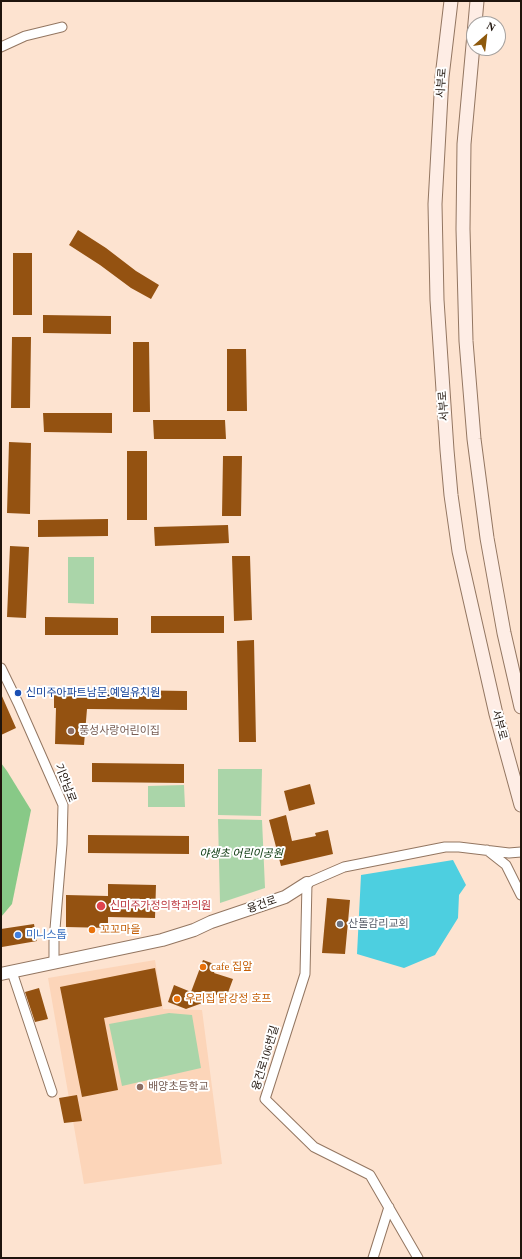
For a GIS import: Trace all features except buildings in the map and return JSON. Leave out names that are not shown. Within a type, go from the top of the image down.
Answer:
[{"type":"main road","name":"서부로","points":[[451,1],[442,77],[435,204],[437,300],[448,465],[460,550],[496,714],[521,804]]},
{"type":"main road","points":[[477,1],[464,144],[466,341],[474,439],[487,538],[504,633],[521,708]]},
{"type":"street","points":[[1,47],[25,36],[62,28]]},
{"type":"street","name":"기안남로","points":[[1,668],[63,805],[62,844],[54,941],[54,963]]},
{"type":"street","name":"융건로","points":[[6,973],[168,938],[194,930],[211,922],[285,897],[307,883],[344,867],[445,847],[459,847],[509,853],[521,852]]},
{"type":"street","points":[[486,850],[506,865],[521,895]]},
{"type":"street","name":"융건로106번길","points":[[307,883],[305,974],[265,1099],[314,1148],[370,1175],[418,1258]]},
{"type":"street","points":[[6,973],[52,1092]]},
{"type":"street","points":[[373,1258],[389,1207]]},
{"type":"shaded area","name":"배양초등학교","points":[[155,960],[163,1009],[202,1010],[222,1164],[84,1184],[48,978]]},
{"type":"green space","points":[[68,557],[94,557],[94,604],[68,603]]},
{"type":"green space","points":[[1,763],[31,810],[12,904],[1,917]]},
{"type":"green space","points":[[218,769],[262,769],[261,816],[218,815]]},
{"type":"green space","points":[[184,785],[185,807],[148,807],[148,786]]},
{"type":"green space","name":"야생초 어린이공원","points":[[218,819],[262,820],[265,888],[220,903]]},
{"type":"green space","points":[[169,1013],[192,1015],[201,1068],[122,1086],[109,1024]]},
{"type":"water","points":[[453,860],[466,885],[459,895],[458,918],[435,955],[404,968],[357,954],[361,875]]},
{"type":"place","name":"신미주아파트남문.예일유치원","points":[[18,693]]},
{"type":"place","name":"풍성사랑어린이집","points":[[71,731]]},
{"type":"place","name":"신미주가정의학과의원","points":[[101,906]]},
{"type":"place","name":"산돌감리교회","points":[[340,924]]},
{"type":"place","name":"꼬꼬마을","points":[[92,930]]},
{"type":"place","name":"미니스톱","points":[[18,935]]},
{"type":"place","name":"cafe 집앞","points":[[203,967]]},
{"type":"place","name":"우리집 닭강정 호프","points":[[177,999]]},
{"type":"place","name":"배양초등학교","points":[[140,1087]]}]
